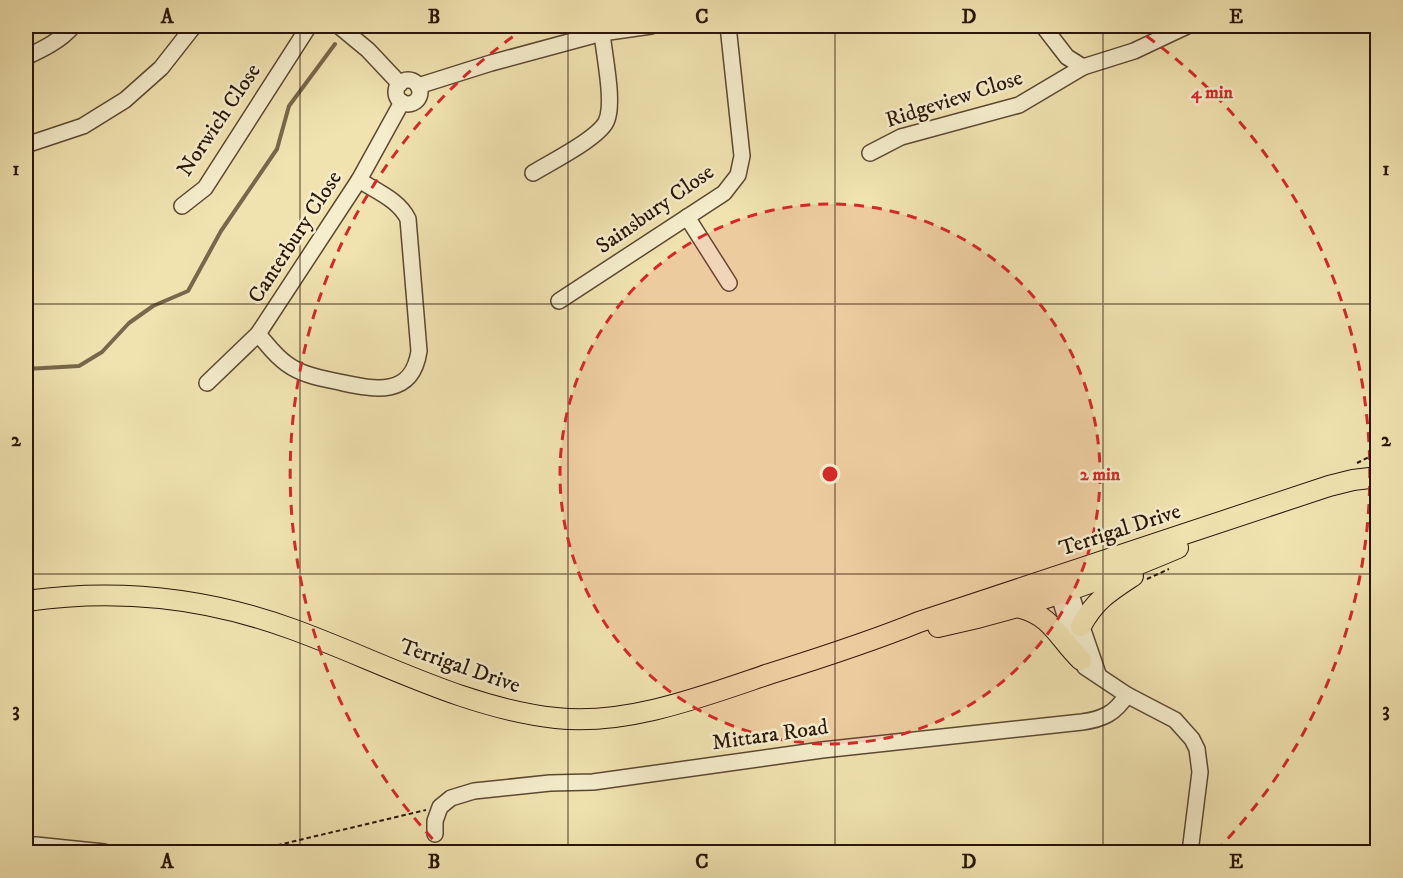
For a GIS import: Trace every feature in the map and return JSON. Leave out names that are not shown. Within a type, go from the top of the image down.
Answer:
[{"type":"main road","name":"Terrigal Drive","points":[[879,638],[1021,608],[1167,553],[1256,516],[1377,479]]},
{"type":"main road","name":"Terrigal Drive","points":[[26,601],[92,595],[139,595],[217,606],[291,628],[425,683],[512,711],[558,719],[603,718],[692,700],[879,638],[919,621],[1167,553]]},
{"type":"main road","points":[[1081,626],[1089,611],[1107,593],[1167,553]]},
{"type":"main road","points":[[965,607],[1042,591],[1064,592]]},
{"type":"main road","points":[[1021,608],[1036,612],[1044,618],[1068,648],[1081,660]]},
{"type":"street","points":[[26,57],[53,43],[73,26]]},
{"type":"street","points":[[26,145],[83,126],[125,100],[161,68],[195,26]]},
{"type":"street","name":"Norwich Close","points":[[182,206],[205,188],[309,26]]},
{"type":"street","points":[[339,26],[368,50],[400,84]]},
{"type":"street","points":[[418,86],[491,63],[602,33],[651,26]]},
{"type":"street","name":"Sainsbury Close","points":[[559,301],[724,193],[734,181],[740,170],[742,142],[728,26]]},
{"type":"street","points":[[1043,26],[1067,57],[1083,67]]},
{"type":"street","name":"Ridgeview Close","points":[[870,153],[901,137],[1028,102],[1083,67],[1134,51],[1187,26]]},
{"type":"street","points":[[533,173],[596,134],[606,123],[610,104],[602,33]]},
{"type":"street","points":[[409,80],[418,86],[420,93],[416,100],[409,104],[402,102],[396,93],[400,84],[409,80]]},
{"type":"street","name":"Canterbury Close","points":[[207,383],[258,334],[359,180],[402,102]]},
{"type":"street","points":[[258,334],[286,364],[317,377],[376,390],[397,384],[413,370],[418,351],[408,219],[395,202],[359,180]]},
{"type":"street","points":[[687,217],[729,283]]},
{"type":"street","points":[[1064,592],[1081,626],[1098,674]]},
{"type":"street","points":[[1064,592],[1081,660],[1085,667],[1127,694],[1176,720],[1185,729],[1197,749],[1200,772],[1190,852]]},
{"type":"street","name":"Mittara Road","points":[[440,807],[451,798],[474,791],[550,783],[593,782],[822,750],[870,747],[1095,720],[1113,712],[1127,694]]},
{"type":"street","points":[[435,834],[435,821],[440,807]]},
{"type":"street","points":[[26,846],[104,852]]},
{"type":"path","points":[[1351,465],[1377,451]]},
{"type":"path","points":[[1143,581],[1166,571],[1167,553]]},
{"type":"path","points":[[203,852],[254,851],[440,807]]},
{"type":"waterway","points":[[26,369],[79,366],[102,352],[129,323],[153,306],[188,291],[221,231],[277,149],[289,106],[335,44]]}]
